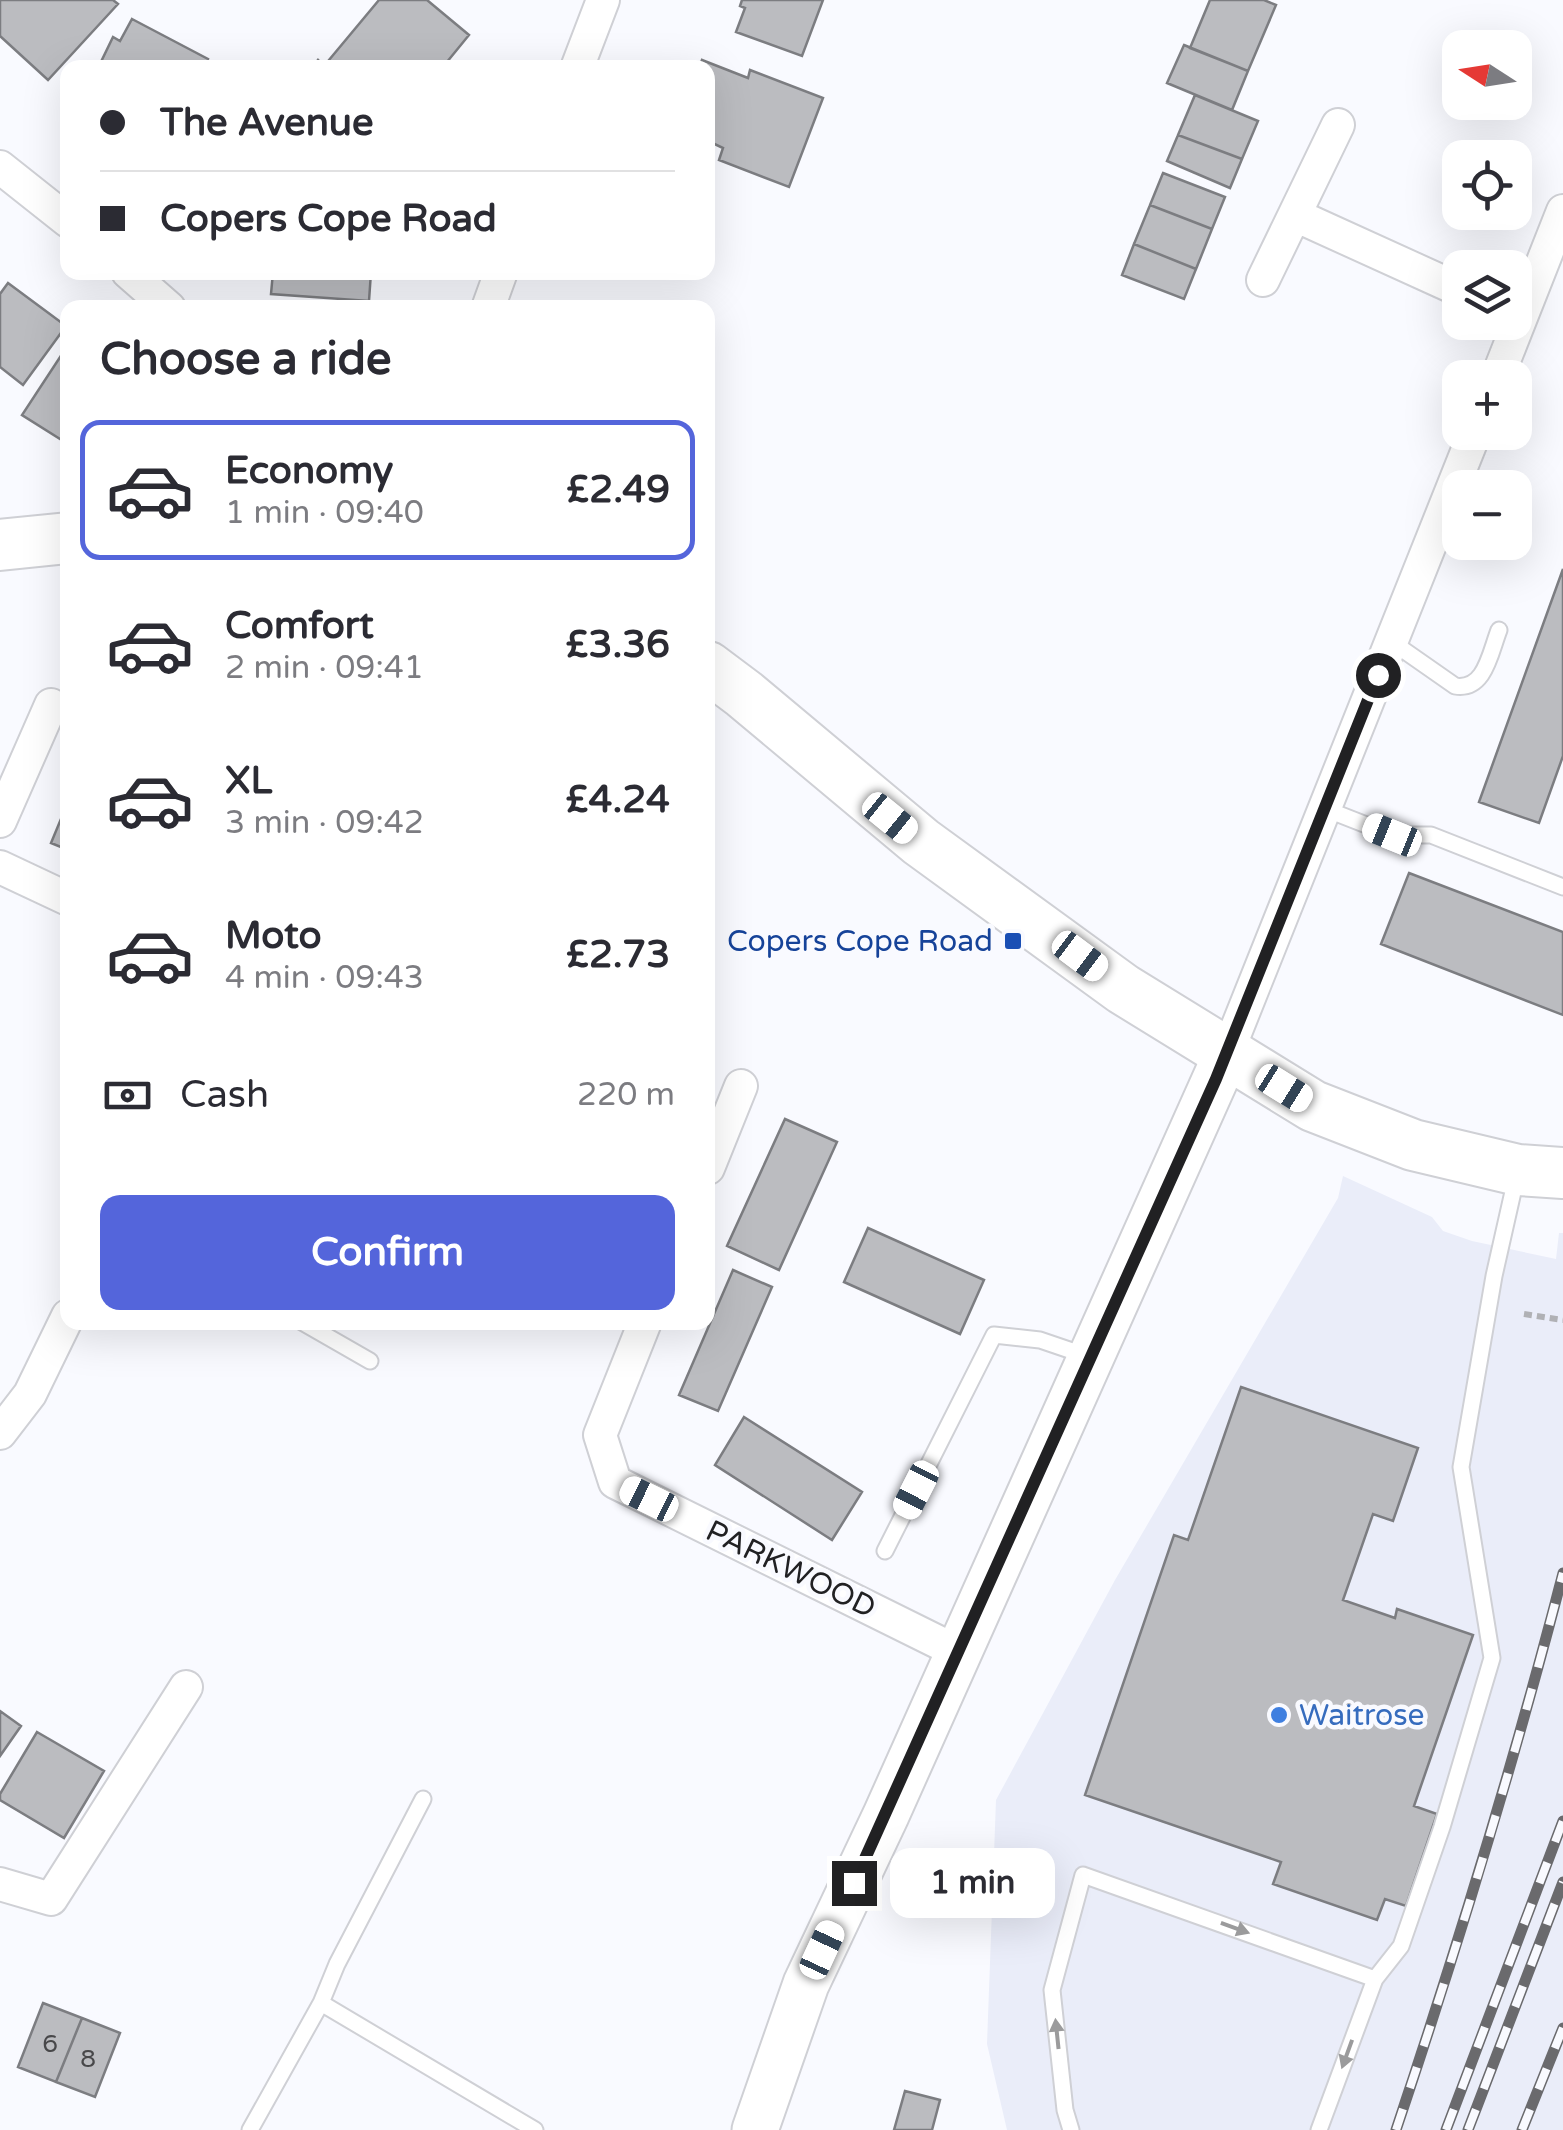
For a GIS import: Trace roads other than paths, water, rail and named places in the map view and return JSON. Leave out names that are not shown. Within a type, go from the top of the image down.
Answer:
[{"type":"main road","points":[[0,545],[60,539]]},
{"type":"main road","points":[[715,673],[921,842],[1123,989],[1227,1053],[1330,1112],[1412,1146],[1540,1172]]},
{"type":"street","points":[[581,60],[603,0]]},
{"type":"street","points":[[1263,280],[1338,125]]},
{"type":"street","points":[[0,166],[60,215]]},
{"type":"street","points":[[1532,284],[1563,211]]},
{"type":"street","points":[[1294,215],[1442,282]]},
{"type":"street","points":[[137,280],[160,300]]},
{"type":"street","points":[[755,2130],[806,1984],[1227,1053],[1468,450]]},
{"type":"street","points":[[0,821],[50,704]]},
{"type":"street","points":[[0,867],[60,894]]},
{"type":"street","points":[[715,1151],[741,1086]]},
{"type":"street","points":[[0,1433],[30,1394],[61,1330]]},
{"type":"street","name":"PARKWOOD","points":[[642,1330],[600,1435],[615,1482],[958,1652]]},
{"type":"street","points":[[0,1884],[50,1899],[186,1687]]},
{"type":"lane","points":[[1392,642],[1455,686],[1466,688],[1476,685],[1480,678],[1499,630]]},
{"type":"lane","points":[[1323,808],[1392,835],[1431,835],[1563,887]]},
{"type":"lane","points":[[1320,2130],[1375,1979],[1401,1946],[1442,1827],[1492,1658],[1461,1467],[1494,1276],[1540,1172]]},
{"type":"lane","points":[[316,1330],[370,1360]]},
{"type":"lane","points":[[885,1551],[994,1335],[1040,1340],[1091,1358]]},
{"type":"lane","points":[[250,2130],[321,2004],[423,1799]]},
{"type":"lane","points":[[1071,2130],[1065,2110],[1052,1990],[1083,1875],[1375,1979]]},
{"type":"lane","points":[[321,2004],[535,2130]]},
{"type":"railway","points":[[1396,2130],[1484,1853],[1563,1573]]},
{"type":"railway","points":[[1446,2130],[1563,1821]]},
{"type":"railway","points":[[1468,2130],[1563,1882]]},
{"type":"railway","points":[[1522,2130],[1563,2028]]},
{"type":"place","name":"Copers Cope Road","points":[[1013,941]]},
{"type":"place","name":"Waitrose","points":[[1279,1715]]}]
